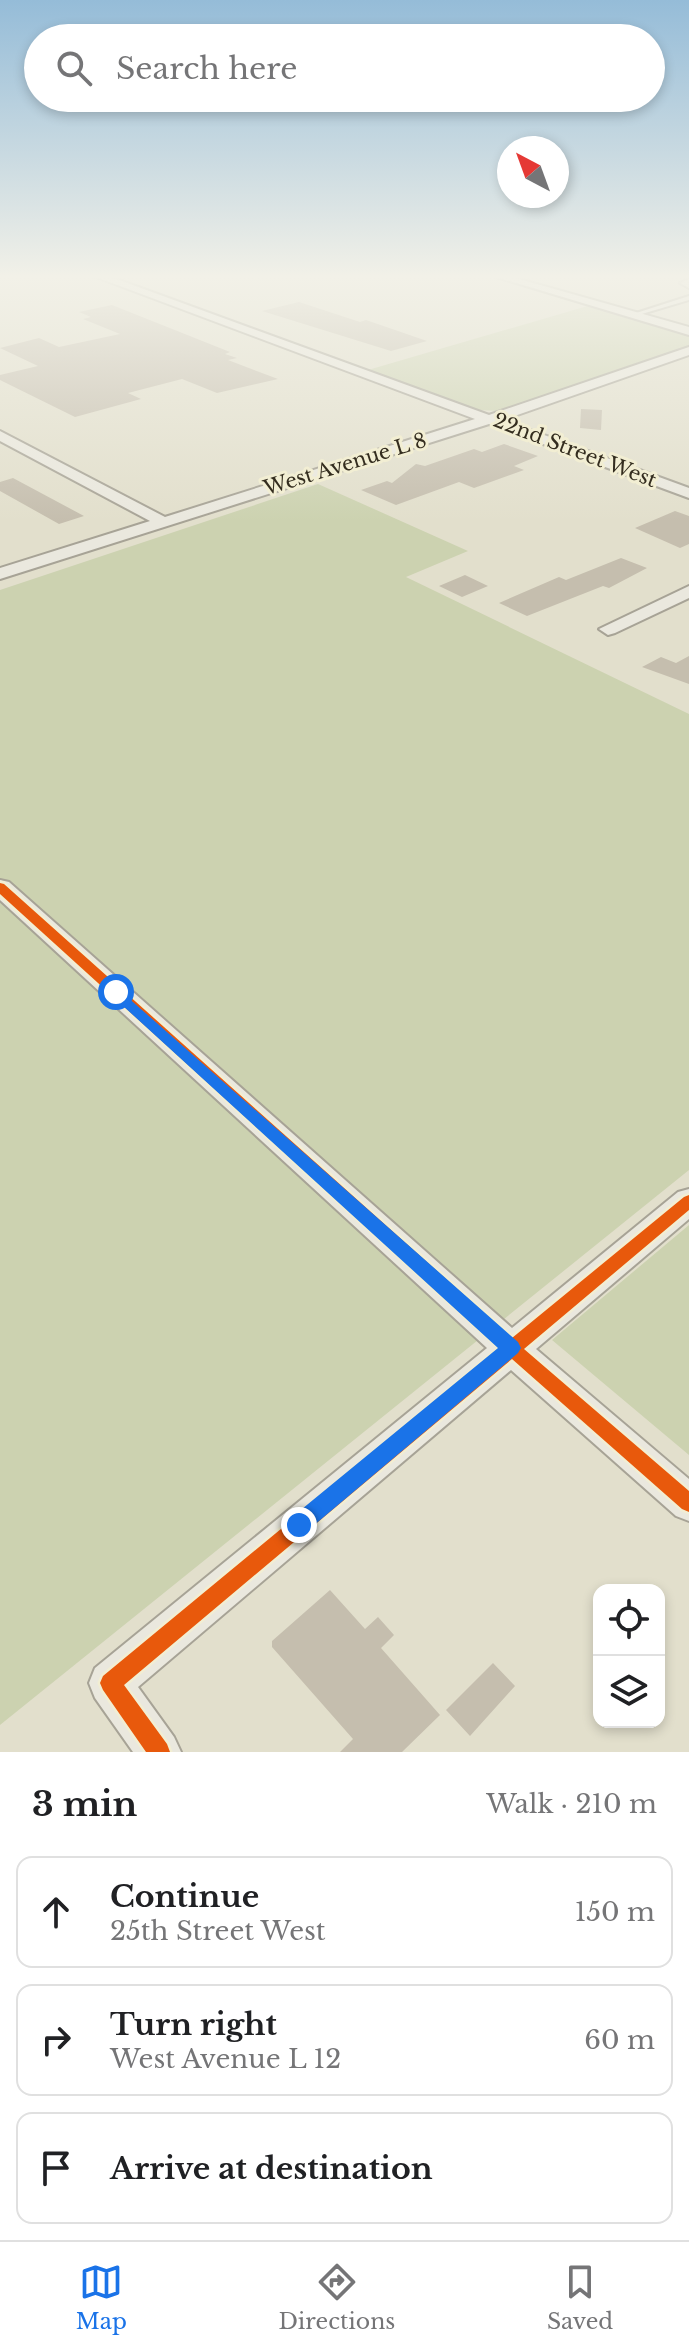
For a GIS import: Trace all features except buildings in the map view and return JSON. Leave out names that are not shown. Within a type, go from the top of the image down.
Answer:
[{"type":"street","name":"22nd Street West","points":[[326,359],[689,493]]},
{"type":"street","name":"West Avenue L 8","points":[[0,574],[491,419],[666,359]]},
{"type":"street","points":[[0,435],[161,521]]},
{"type":"street","points":[[608,629],[689,591]]},
{"type":"street","points":[[0,887],[511,1348],[689,1503]]},
{"type":"street","points":[[159,1752],[110,1683],[689,1201]]},
{"type":"green space","points":[[407,359],[652,359],[498,411],[479,410],[368,370]]},
{"type":"green space","points":[[318,484],[468,551],[406,577],[689,714],[689,1170],[0,1725],[0,590]]},
{"type":"green space","points":[[689,1225],[689,1455],[552,1340]]},
{"type":"cycle path","points":[[0,887],[511,1348],[689,1503]]},
{"type":"cycle path","points":[[159,1752],[110,1683],[689,1201]]},
{"type":"route","points":[[116,992],[511,1348],[299,1525]]}]
